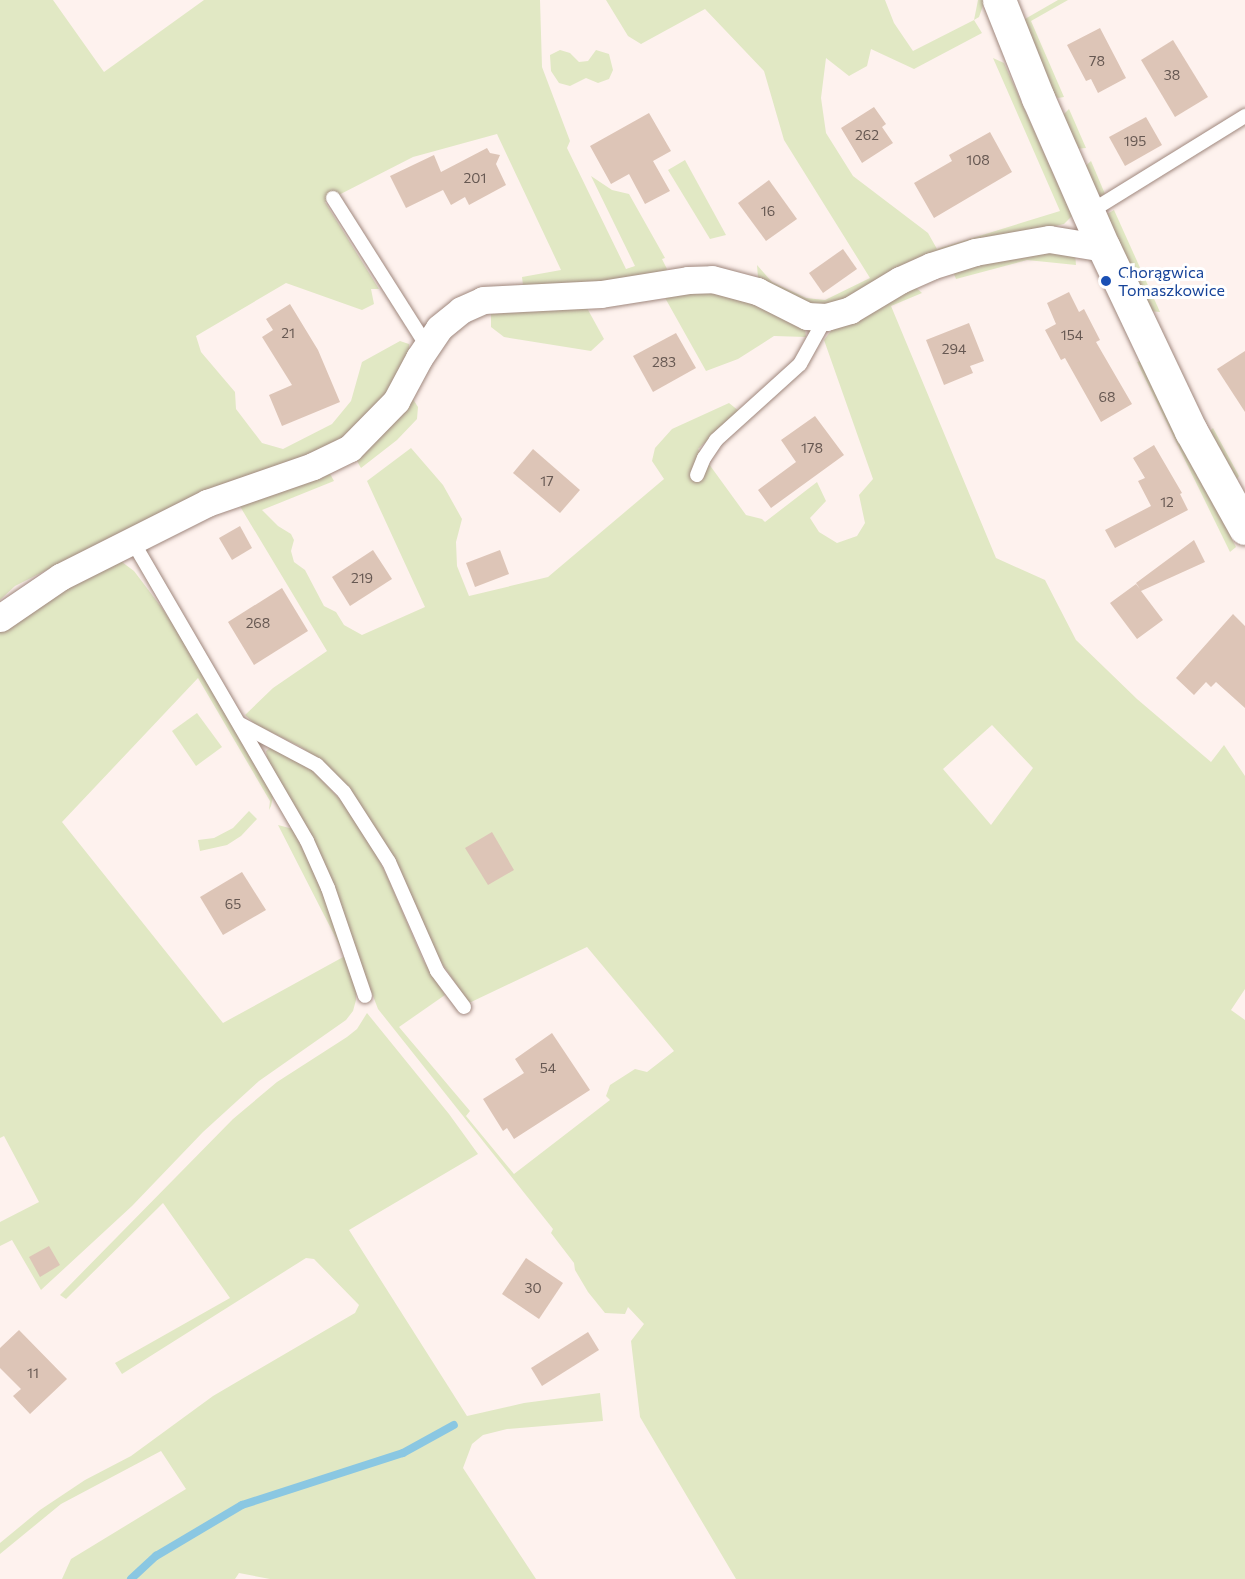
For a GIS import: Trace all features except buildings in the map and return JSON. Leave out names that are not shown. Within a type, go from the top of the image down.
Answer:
[{"type":"street","points":[[999,0],[1104,248],[1191,431],[1240,509]]},
{"type":"street","points":[[0,618],[60,577],[207,503],[313,466],[350,448],[396,401],[439,328],[461,309],[483,300],[601,294],[688,280],[712,279],[734,283],[807,316],[826,316],[850,310],[900,280],[930,266],[975,252],[1049,239],[1104,248]]},
{"type":"lane","points":[[1088,213],[1245,116]]},
{"type":"lane","points":[[333,198],[427,346]]},
{"type":"lane","points":[[697,475],[704,458],[716,440],[800,364],[826,316]]},
{"type":"lane","points":[[133,542],[307,841],[328,888],[365,996]]},
{"type":"lane","points":[[240,724],[307,759],[344,792],[389,862],[438,971],[464,1007]]},
{"type":"green space","points":[[0,0],[53,0],[104,72],[204,0],[540,0],[542,67],[570,141],[567,148],[626,269],[635,266],[591,176],[612,190],[629,194],[665,258],[662,259],[667,269],[664,274],[605,285],[523,285],[522,277],[561,270],[497,134],[413,157],[325,202],[379,289],[371,289],[374,304],[362,310],[286,283],[196,336],[201,352],[235,392],[236,409],[262,443],[283,449],[332,424],[351,401],[362,362],[400,341],[409,344],[410,355],[372,416],[348,438],[124,531],[15,586],[0,600]]},
{"type":"green space","points":[[606,0],[885,0],[894,23],[913,51],[974,20],[982,33],[914,69],[871,49],[867,66],[849,76],[826,58],[821,98],[826,133],[853,176],[928,233],[937,249],[1060,211],[993,58],[1004,63],[1072,216],[1064,224],[992,241],[828,307],[806,305],[758,278],[757,265],[772,282],[806,298],[825,300],[870,278],[784,140],[764,71],[705,9],[641,44],[628,36]]},
{"type":"green space","points":[[978,0],[985,0],[979,17],[974,20]]},
{"type":"green space","points":[[1058,0],[1068,0],[1031,21],[1064,97],[1058,98],[1046,88],[1018,23]]},
{"type":"green space","points":[[560,50],[570,53],[579,62],[588,61],[596,50],[609,54],[613,70],[609,79],[598,83],[586,78],[570,86],[559,83],[551,71],[550,55]]},
{"type":"green space","points":[[1069,109],[1086,148],[1075,149],[1063,115]]},
{"type":"green space","points":[[685,160],[726,235],[710,239],[668,170]]},
{"type":"green space","points":[[1091,161],[1105,194],[1094,199],[1081,170]]},
{"type":"green space","points":[[1114,210],[1160,312],[1148,311],[1107,214]]},
{"type":"green space","points":[[1039,249],[1075,253],[1076,265],[1027,260],[956,279],[951,267]]},
{"type":"green space","points":[[913,285],[922,293],[891,306],[996,558],[1045,580],[1076,640],[1137,699],[1211,762],[1224,745],[1245,776],[1245,989],[1231,1010],[1245,1020],[1245,1579],[736,1579],[640,1417],[631,1341],[644,1324],[628,1307],[625,1314],[605,1313],[588,1292],[575,1270],[574,1263],[551,1233],[553,1229],[378,1009],[316,847],[267,758],[266,751],[271,747],[313,771],[349,809],[371,845],[387,876],[423,960],[445,995],[399,1027],[470,1111],[466,1116],[514,1174],[610,1100],[606,1096],[610,1085],[635,1069],[647,1072],[674,1051],[587,947],[469,1003],[437,956],[400,869],[352,793],[324,763],[301,747],[255,724],[245,715],[273,688],[327,651],[238,503],[329,472],[334,481],[262,510],[278,526],[291,534],[294,540],[291,551],[294,562],[305,570],[324,606],[336,612],[344,625],[362,635],[425,607],[367,481],[411,448],[443,485],[462,519],[456,542],[457,566],[469,596],[548,577],[664,479],[652,461],[655,448],[672,429],[729,403],[739,411],[698,449],[746,515],[765,522],[817,482],[826,501],[810,518],[819,532],[837,543],[857,536],[865,523],[859,495],[873,479],[824,340],[834,327]],"holes":[[[992,725],[1033,768],[991,825],[943,769]]]},
{"type":"green space","points":[[704,287],[804,321],[806,337],[774,336],[738,359],[706,371],[664,296]]},
{"type":"green space","points":[[587,308],[604,339],[591,351],[504,337],[491,327],[491,314]]},
{"type":"green space","points":[[1141,361],[1236,547],[1230,552],[1137,362]]},
{"type":"green space","points":[[411,396],[418,407],[417,419],[397,440],[361,468],[357,461],[388,429]]},
{"type":"green space","points":[[1213,428],[1239,476],[1233,485],[1206,435]]},
{"type":"green space","points":[[122,562],[134,571],[162,608],[205,673],[270,788],[273,797],[271,806],[269,810],[270,801],[198,678],[62,822],[223,1023],[345,956],[278,825],[293,829],[324,893],[356,987],[356,1000],[353,1011],[346,1020],[259,1081],[203,1132],[132,1206],[41,1290],[12,1240],[0,1246],[0,1222],[39,1202],[4,1136],[0,1138],[0,628],[111,563]]},
{"type":"green space","points":[[197,713],[222,747],[196,766],[172,731]]},
{"type":"green space","points":[[249,811],[257,819],[241,836],[227,845],[200,851],[198,840],[214,838],[233,828]]},
{"type":"green space","points":[[367,1013],[449,1114],[478,1154],[349,1230],[467,1416],[524,1403],[600,1393],[603,1421],[507,1429],[483,1435],[472,1444],[463,1468],[536,1579],[270,1579],[239,1573],[235,1579],[62,1579],[71,1559],[186,1489],[161,1451],[61,1504],[0,1554],[0,1543],[40,1510],[85,1480],[131,1456],[213,1396],[355,1313],[359,1305],[314,1259],[306,1258],[122,1374],[115,1363],[230,1298],[163,1203],[66,1299],[60,1295],[233,1119],[277,1082],[347,1037],[357,1029]]},
{"type":"waterway","points":[[131,1579],[156,1556],[242,1505],[403,1453],[454,1425]]},
{"type":"place","name":"Chorągwica Tomaszkowice","points":[[1106,281]]}]
